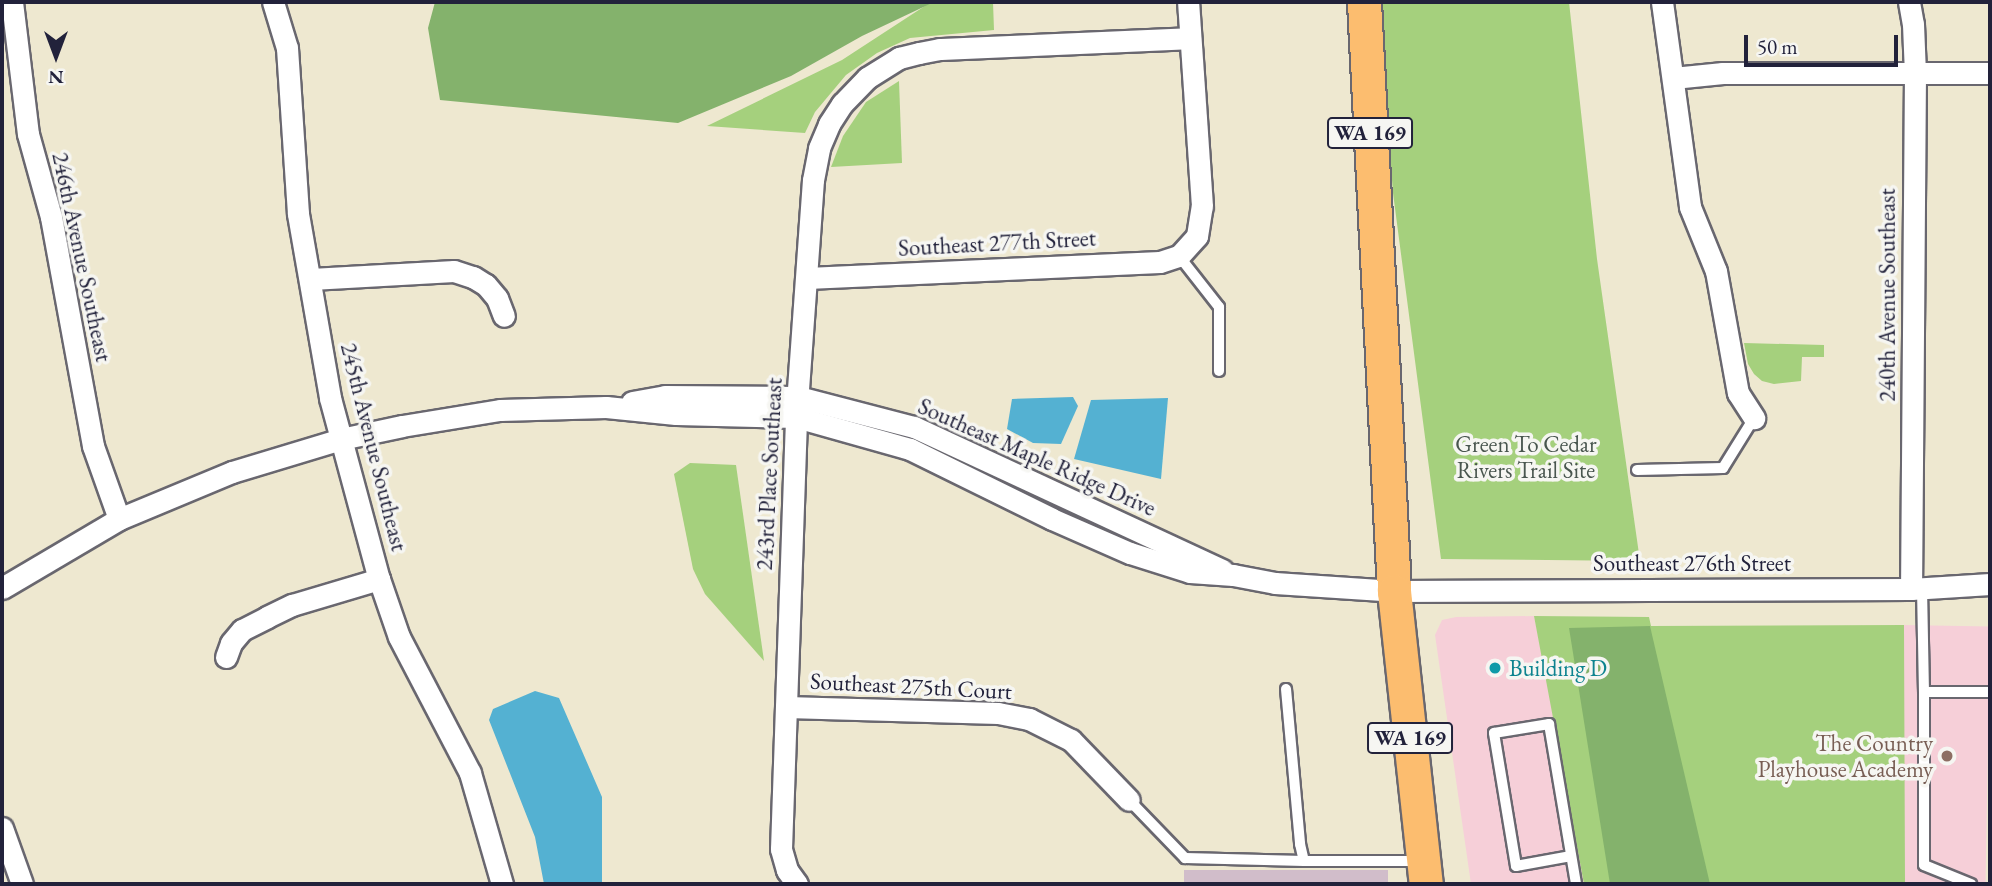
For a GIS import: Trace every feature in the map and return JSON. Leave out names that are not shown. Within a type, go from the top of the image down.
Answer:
[{"type":"main road","name":"WA 169","points":[[1364,2],[1394,591],[1425,873]]},
{"type":"street","name":"246th Avenue Southeast","points":[[12,2],[28,134],[51,217],[93,446],[119,519]]},
{"type":"street","name":"245th Avenue Southeast","points":[[273,2],[287,48],[298,214],[330,398],[379,579],[399,637],[470,773],[502,884]]},
{"type":"street","points":[[1182,252],[1197,236],[1202,206],[1188,2]]},
{"type":"street","points":[[1662,2],[1690,206],[1717,271],[1738,393],[1754,418]]},
{"type":"street","name":"240th Avenue Southeast","points":[[1909,2],[1913,24],[1915,73],[1917,589]]},
{"type":"street","name":"243rd Place Southeast","points":[[797,884],[787,870],[781,849],[797,407],[813,180],[819,148],[842,104],[867,78],[899,58],[940,49],[1189,38]]},
{"type":"street","points":[[1674,78],[1724,73],[1990,73]]},
{"type":"street","name":"Southeast 277th Street","points":[[807,278],[1160,261],[1182,252]]},
{"type":"street","points":[[311,279],[454,271],[473,277],[486,285],[498,298],[504,316]]},
{"type":"street","name":"Southeast Maple Ridge Drive","points":[[2,588],[119,519],[232,472],[341,439],[500,410],[606,407],[676,414],[797,407],[910,449],[1052,519],[1130,553],[1190,572],[1233,575],[1306,587],[1394,591]]},
{"type":"street","points":[[226,657],[231,643],[242,630],[267,617],[292,605],[379,579]]},
{"type":"street","name":"Southeast 276th Street","points":[[1394,591],[1917,589],[1990,584]]},
{"type":"street","name":"Southeast 275th Court","points":[[786,707],[998,713],[1029,719],[1071,740],[1129,800]]},
{"type":"street","points":[[2,828],[22,884]]},
{"type":"lane","points":[[1182,252],[1219,307],[1220,370]]},
{"type":"lane","points":[[1637,470],[1723,468],[1754,418]]},
{"type":"lane","points":[[1917,589],[1924,692],[1924,865],[1971,884]]},
{"type":"lane","points":[[1286,689],[1300,844],[1304,861]]},
{"type":"lane","points":[[1924,692],[1990,692]]},
{"type":"lane","points":[[1571,856],[1517,866],[1494,733],[1549,724],[1576,884]]},
{"type":"lane","points":[[1129,800],[1185,858],[1304,861],[1425,873]]},
{"type":"shaded area","points":[[1534,616],[1588,884],[1471,884],[1435,635],[1442,620],[1456,617]]},
{"type":"shaded area","name":"The Country Playhouse Academy","points":[[1904,625],[1990,627],[1985,884],[1899,884]]},
{"type":"shaded area","points":[[1184,870],[1388,870],[1388,884],[1184,884]]},
{"type":"green space","points":[[435,2],[934,2],[862,36],[791,76],[678,123],[440,100],[428,28]]},
{"type":"green space","points":[[931,2],[993,2],[994,30],[910,38],[877,53],[846,75],[815,112],[805,133],[707,126],[842,60]]},
{"type":"green space","name":"Green To Cedar Rivers Trail Site","points":[[1378,2],[1569,2],[1597,259],[1640,561],[1441,559],[1393,193]]},
{"type":"green space","points":[[899,81],[902,163],[831,167],[843,136],[866,102]]},
{"type":"green space","points":[[1744,343],[1824,345],[1824,357],[1802,357],[1801,381],[1774,384],[1762,381],[1754,374],[1748,364]]},
{"type":"green space","points":[[690,463],[736,465],[764,661],[705,594],[693,569],[674,474]]},
{"type":"green space","points":[[1534,616],[1649,617],[1651,626],[1904,625],[1905,884],[1584,884]]},
{"type":"green space","points":[[1650,626],[1710,884],[1610,884],[1569,628]]},
{"type":"water","points":[[1073,397],[1078,406],[1061,444],[1033,443],[1007,429],[1012,399]]},
{"type":"water","points":[[1168,398],[1161,479],[1074,459],[1091,400]]},
{"type":"water","points":[[535,691],[559,698],[602,797],[602,884],[544,884],[535,837],[489,720],[493,709]]},
{"type":"place","name":"Building D","points":[[1495,668]]},
{"type":"place","name":"The Country Playhouse Academy","points":[[1947,756]]}]
